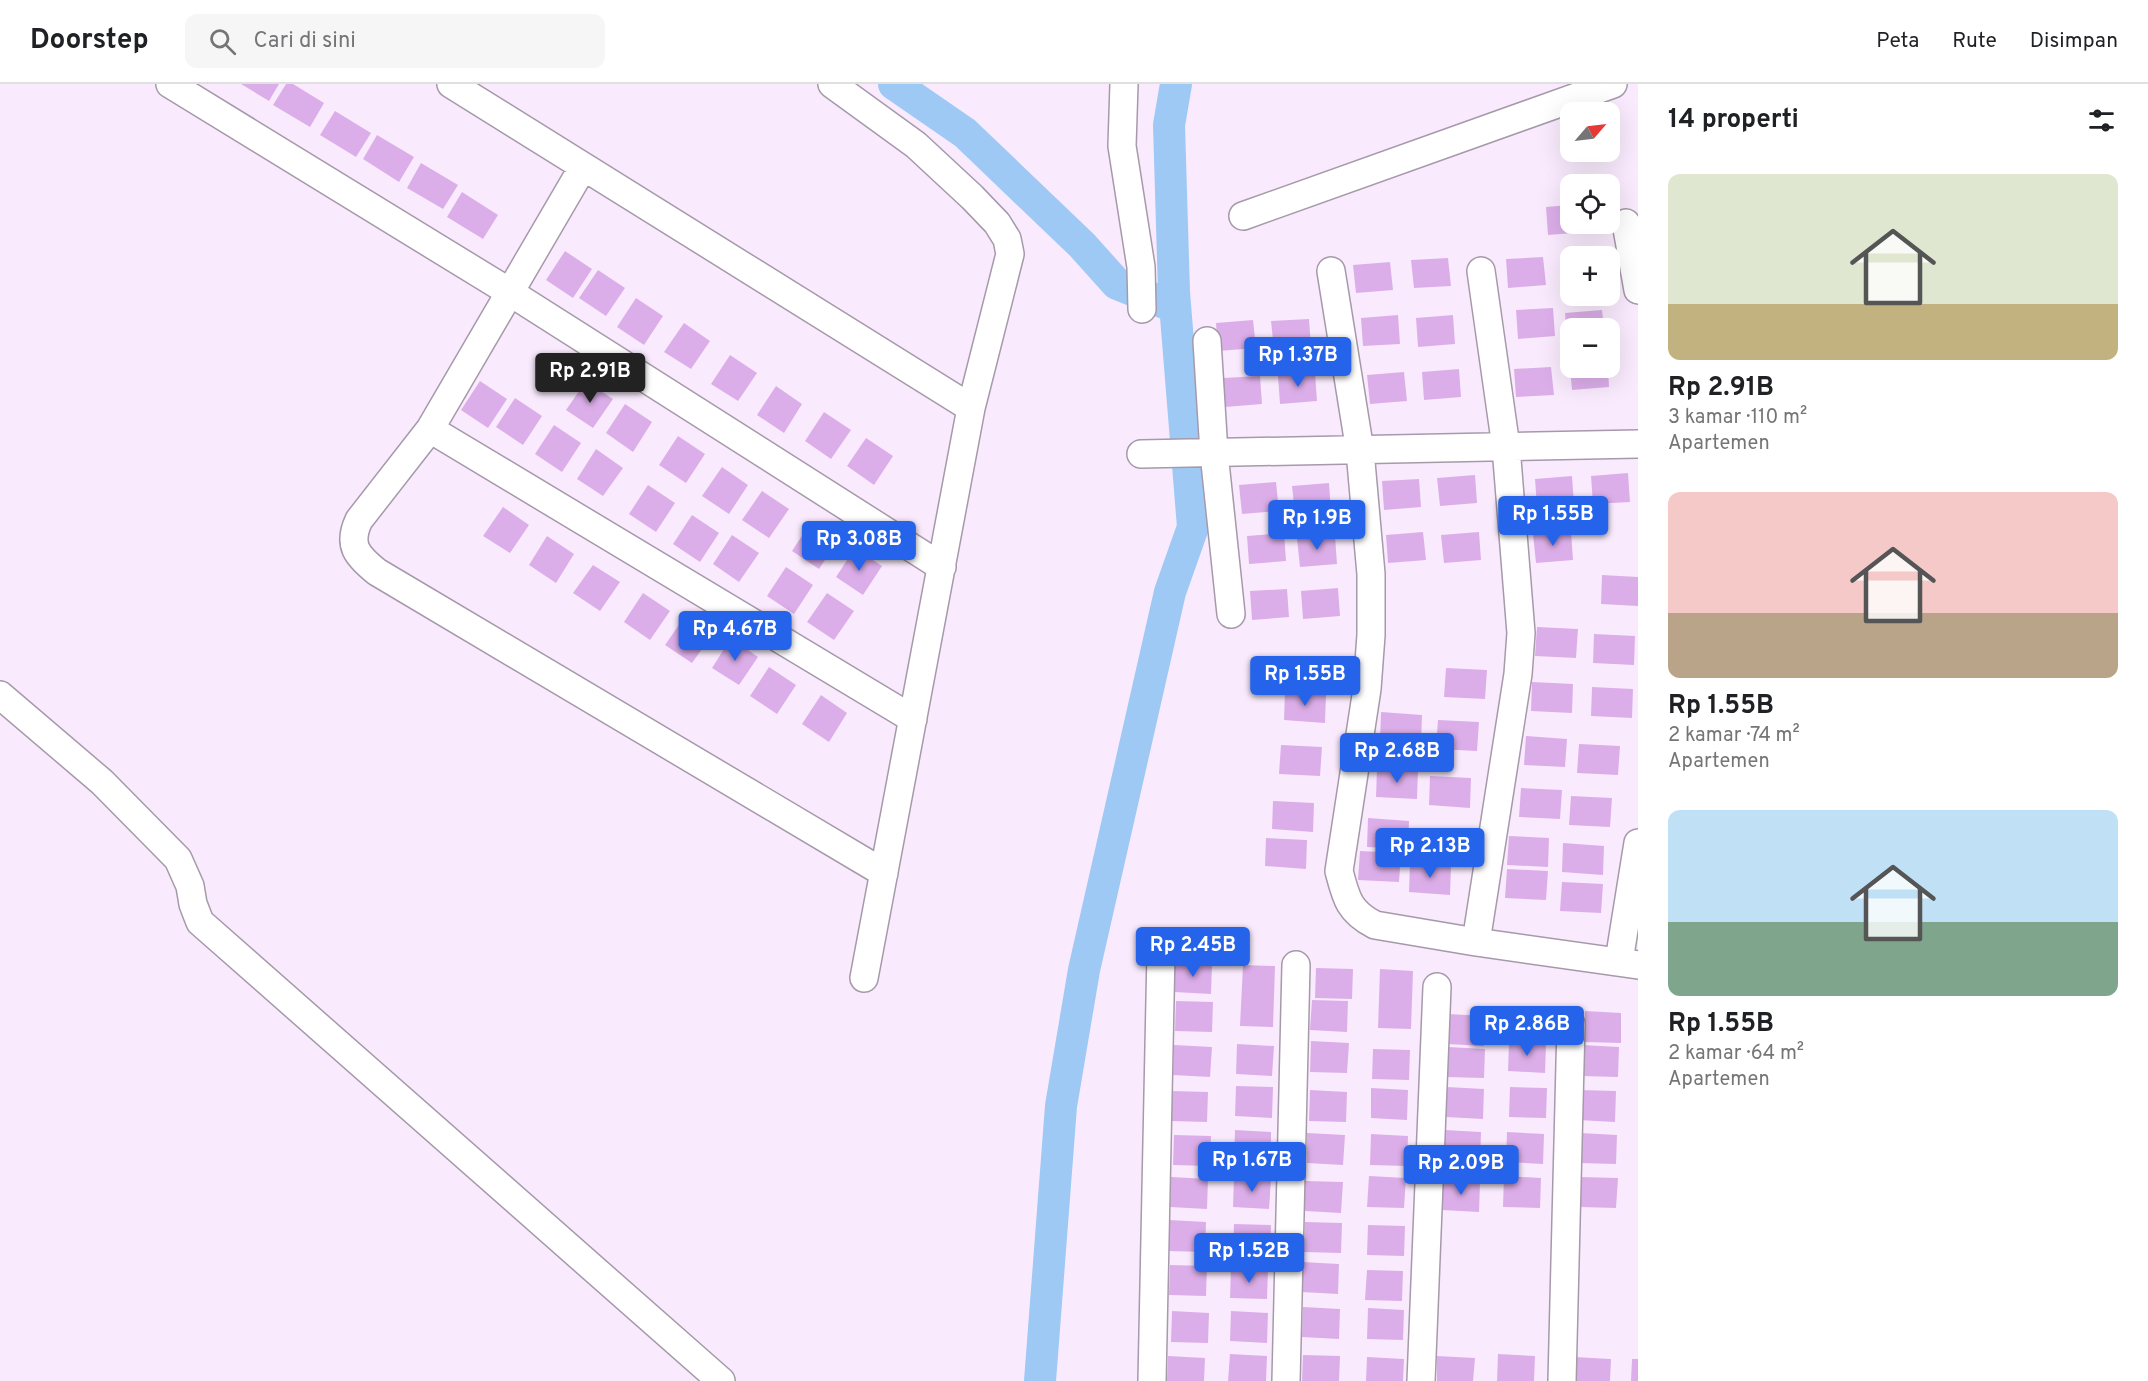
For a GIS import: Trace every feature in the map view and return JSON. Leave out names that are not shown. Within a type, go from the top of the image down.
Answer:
[{"type":"street","points":[[170,84],[511,293],[942,567]]},
{"type":"street","points":[[451,84],[971,408]]},
{"type":"street","points":[[832,84],[924,153],[998,223],[1007,239],[1010,254],[971,408],[864,978]]},
{"type":"street","points":[[1124,84],[1122,146],[1141,267],[1142,309]]},
{"type":"street","points":[[1243,216],[1613,84]]},
{"type":"street","points":[[583,167],[430,429],[359,520],[353,532],[355,547],[362,561],[377,572],[884,873]]},
{"type":"street","points":[[1626,222],[1638,290]]},
{"type":"street","points":[[1331,271],[1360,451],[1371,574],[1371,635],[1367,689],[1339,872],[1345,895],[1352,908],[1362,918],[1375,925],[1476,942],[1628,963],[1638,843]]},
{"type":"street","points":[[1476,942],[1518,674],[1521,633],[1506,447],[1481,271]]},
{"type":"street","points":[[1207,341],[1208,453],[1231,614]]},
{"type":"street","points":[[430,429],[913,719]]},
{"type":"street","points":[[1149,454],[1638,444]]},
{"type":"street","points":[[0,695],[102,782],[178,859],[190,886],[192,904],[200,922],[721,1381]]},
{"type":"street","points":[[1152,1381],[1161,952]]},
{"type":"street","points":[[1286,1381],[1296,965]]},
{"type":"street","points":[[1421,1381],[1437,987]]},
{"type":"street","points":[[1562,1381],[1571,1024]]},
{"type":"building","points":[[241,84],[279,84],[269,101]]},
{"type":"building","points":[[286,84],[293,84],[324,103],[310,127],[273,105]]},
{"type":"building","points":[[335,111],[371,133],[356,157],[320,135]]},
{"type":"building","points":[[377,135],[414,157],[399,182],[363,159]]},
{"type":"building","points":[[421,163],[458,185],[443,209],[407,188]]},
{"type":"building","points":[[462,192],[498,215],[483,239],[447,217]]},
{"type":"building","points":[[1560,206],[1561,234],[1548,235],[1546,207]]},
{"type":"building","points":[[565,251],[592,269],[573,298],[546,280]]},
{"type":"building","points":[[1543,257],[1546,285],[1508,288],[1506,259]]},
{"type":"building","points":[[1448,258],[1451,286],[1414,288],[1411,260]]},
{"type":"building","points":[[1390,262],[1393,290],[1356,293],[1353,265]]},
{"type":"building","points":[[598,270],[625,288],[606,316],[579,298]]},
{"type":"building","points":[[636,298],[663,316],[644,345],[617,327]]},
{"type":"building","points":[[1553,308],[1555,336],[1518,339],[1516,310]]},
{"type":"building","points":[[1602,310],[1603,318],[1565,318],[1565,313]]},
{"type":"building","points":[[1398,315],[1400,344],[1363,346],[1361,318]]},
{"type":"building","points":[[1453,315],[1455,344],[1418,347],[1416,318]]},
{"type":"building","points":[[1309,319],[1311,347],[1274,350],[1271,321]]},
{"type":"building","points":[[1253,320],[1256,348],[1218,351],[1216,323]]},
{"type":"building","points":[[684,323],[710,341],[691,369],[664,352]]},
{"type":"building","points":[[730,355],[757,373],[738,401],[711,384]]},
{"type":"building","points":[[1551,367],[1554,395],[1516,397],[1514,369]]},
{"type":"building","points":[[1459,369],[1461,397],[1424,400],[1422,372]]},
{"type":"building","points":[[1404,372],[1407,401],[1370,404],[1367,375]]},
{"type":"building","points":[[1315,373],[1317,401],[1280,404],[1278,376]]},
{"type":"building","points":[[1260,376],[1262,404],[1225,407],[1223,378]]},
{"type":"building","points":[[1571,378],[1609,378],[1609,387],[1572,390]]},
{"type":"building","points":[[480,381],[507,399],[488,428],[461,410]]},
{"type":"building","points":[[586,381],[613,399],[593,428],[566,410]]},
{"type":"building","points":[[776,386],[802,404],[784,433],[757,415]]},
{"type":"building","points":[[515,398],[542,416],[523,445],[496,427]]},
{"type":"building","points":[[625,404],[652,422],[633,452],[606,433]]},
{"type":"building","points":[[824,412],[851,430],[831,459],[805,441]]},
{"type":"building","points":[[554,425],[581,443],[562,472],[535,454]]},
{"type":"building","points":[[678,436],[705,454],[686,483],[659,465]]},
{"type":"building","points":[[866,438],[893,456],[874,485],[847,466]]},
{"type":"building","points":[[596,449],[623,468],[603,496],[577,479]]},
{"type":"building","points":[[722,467],[748,485],[729,514],[702,496]]},
{"type":"building","points":[[1628,473],[1630,502],[1593,504],[1591,476]]},
{"type":"building","points":[[1475,475],[1477,503],[1440,506],[1437,478]]},
{"type":"building","points":[[1572,476],[1574,504],[1537,507],[1535,479]]},
{"type":"building","points":[[1419,479],[1421,507],[1384,510],[1382,481]]},
{"type":"building","points":[[1276,482],[1279,511],[1242,514],[1239,485]]},
{"type":"building","points":[[1329,483],[1331,512],[1295,514],[1292,486]]},
{"type":"building","points":[[648,485],[675,503],[656,532],[629,514]]},
{"type":"building","points":[[762,491],[789,509],[769,538],[742,520]]},
{"type":"building","points":[[503,507],[529,525],[510,553],[483,536]]},
{"type":"building","points":[[692,515],[719,533],[700,562],[673,544]]},
{"type":"building","points":[[811,522],[838,540],[819,569],[792,551]]},
{"type":"building","points":[[1571,531],[1573,560],[1536,563],[1533,534]]},
{"type":"building","points":[[1423,532],[1426,560],[1388,563],[1386,535]]},
{"type":"building","points":[[1479,532],[1481,560],[1444,563],[1441,535]]},
{"type":"building","points":[[1284,533],[1286,561],[1249,564],[1247,536]]},
{"type":"building","points":[[732,535],[759,553],[739,582],[713,564]]},
{"type":"building","points":[[547,536],[574,554],[556,583],[529,565]]},
{"type":"building","points":[[1335,536],[1337,564],[1300,567],[1297,539]]},
{"type":"building","points":[[855,548],[882,566],[863,595],[836,577]]},
{"type":"building","points":[[593,565],[620,582],[600,611],[573,593]]},
{"type":"building","points":[[786,567],[813,585],[794,614],[767,596]]},
{"type":"building","points":[[1602,575],[1638,577],[1638,606],[1601,604]]},
{"type":"building","points":[[1338,588],[1340,616],[1303,619],[1301,591]]},
{"type":"building","points":[[1287,589],[1289,617],[1252,620],[1250,591]]},
{"type":"building","points":[[643,593],[670,611],[650,640],[624,622]]},
{"type":"building","points":[[827,593],[854,611],[834,640],[807,622]]},
{"type":"building","points":[[685,616],[712,635],[692,663],[665,645]]},
{"type":"building","points":[[1537,627],[1578,629],[1576,658],[1535,656]]},
{"type":"building","points":[[1594,634],[1635,636],[1634,665],[1593,663]]},
{"type":"building","points":[[731,638],[758,657],[739,685],[712,668]]},
{"type":"building","points":[[769,667],[796,685],[777,714],[750,696]]},
{"type":"building","points":[[1446,668],[1487,670],[1485,699],[1444,697]]},
{"type":"building","points":[[1532,682],[1573,684],[1572,713],[1531,711]]},
{"type":"building","points":[[1592,687],[1633,689],[1632,718],[1591,716]]},
{"type":"building","points":[[1285,691],[1326,694],[1325,723],[1284,720]]},
{"type":"building","points":[[821,695],[847,713],[829,742],[802,724]]},
{"type":"building","points":[[1381,712],[1422,715],[1421,744],[1380,741]]},
{"type":"building","points":[[1438,720],[1479,722],[1477,751],[1436,749]]},
{"type":"building","points":[[1526,736],[1567,739],[1565,767],[1524,765]]},
{"type":"building","points":[[1579,744],[1620,746],[1618,775],[1577,773]]},
{"type":"building","points":[[1281,745],[1322,747],[1320,776],[1279,774]]},
{"type":"building","points":[[1377,768],[1418,770],[1417,799],[1376,797]]},
{"type":"building","points":[[1430,776],[1471,778],[1470,808],[1429,805]]},
{"type":"building","points":[[1521,788],[1562,790],[1560,819],[1519,817]]},
{"type":"building","points":[[1571,796],[1612,798],[1610,827],[1569,825]]},
{"type":"building","points":[[1273,801],[1314,803],[1313,832],[1272,829]]},
{"type":"building","points":[[1368,818],[1409,821],[1408,849],[1367,847]]},
{"type":"building","points":[[1417,829],[1458,831],[1456,861],[1415,858]]},
{"type":"building","points":[[1509,836],[1549,838],[1548,867],[1507,865]]},
{"type":"building","points":[[1266,838],[1307,840],[1306,869],[1265,866]]},
{"type":"building","points":[[1563,843],[1604,846],[1603,875],[1562,872]]},
{"type":"building","points":[[1360,851],[1401,853],[1399,882],[1358,880]]},
{"type":"building","points":[[1410,863],[1451,866],[1450,895],[1409,892]]},
{"type":"building","points":[[1507,869],[1548,871],[1546,900],[1505,898]]},
{"type":"building","points":[[1562,882],[1603,884],[1601,913],[1560,911]]},
{"type":"building","points":[[1175,963],[1212,964],[1211,994],[1174,992]]},
{"type":"building","points":[[1243,965],[1275,966],[1273,1027],[1240,1026]]},
{"type":"building","points":[[1316,968],[1353,969],[1352,999],[1315,998]]},
{"type":"building","points":[[1380,969],[1413,971],[1411,1029],[1378,1028]]},
{"type":"building","points":[[1312,1000],[1348,1001],[1347,1032],[1310,1030]]},
{"type":"building","points":[[1176,1001],[1213,1002],[1212,1032],[1175,1031]]},
{"type":"building","points":[[1511,1009],[1549,1011],[1547,1041],[1511,1039]]},
{"type":"building","points":[[1585,1011],[1621,1013],[1621,1043],[1584,1042]]},
{"type":"building","points":[[1448,1014],[1485,1016],[1484,1046],[1447,1044]]},
{"type":"building","points":[[1311,1041],[1349,1043],[1347,1073],[1310,1072]]},
{"type":"building","points":[[1509,1042],[1546,1043],[1545,1073],[1508,1071]]},
{"type":"building","points":[[1237,1044],[1274,1046],[1272,1076],[1236,1074]]},
{"type":"building","points":[[1174,1045],[1212,1047],[1210,1077],[1173,1075]]},
{"type":"building","points":[[1582,1045],[1619,1047],[1618,1077],[1581,1076]]},
{"type":"building","points":[[1448,1047],[1485,1049],[1484,1078],[1447,1077]]},
{"type":"building","points":[[1373,1049],[1410,1050],[1409,1080],[1372,1079]]},
{"type":"building","points":[[1236,1086],[1273,1087],[1272,1118],[1235,1116]]},
{"type":"building","points":[[1447,1087],[1484,1089],[1483,1119],[1446,1117]]},
{"type":"building","points":[[1510,1087],[1547,1088],[1546,1118],[1509,1117]]},
{"type":"building","points":[[1371,1088],[1408,1090],[1407,1120],[1371,1118]]},
{"type":"building","points":[[1310,1090],[1347,1092],[1346,1122],[1309,1121]]},
{"type":"building","points":[[1580,1090],[1616,1091],[1615,1122],[1578,1120]]},
{"type":"building","points":[[1171,1091],[1208,1092],[1207,1122],[1171,1121]]},
{"type":"building","points":[[1235,1130],[1271,1132],[1271,1162],[1234,1160]]},
{"type":"building","points":[[1444,1130],[1481,1132],[1480,1162],[1443,1160]]},
{"type":"building","points":[[1507,1132],[1544,1134],[1543,1164],[1506,1162]]},
{"type":"building","points":[[1307,1133],[1345,1135],[1343,1165],[1307,1163]]},
{"type":"building","points":[[1580,1133],[1617,1135],[1616,1164],[1579,1163]]},
{"type":"building","points":[[1371,1134],[1408,1136],[1407,1166],[1370,1165]]},
{"type":"building","points":[[1174,1135],[1211,1136],[1210,1166],[1173,1165]]},
{"type":"building","points":[[1369,1176],[1406,1178],[1404,1208],[1367,1207]]},
{"type":"building","points":[[1504,1176],[1541,1178],[1540,1208],[1503,1207]]},
{"type":"building","points":[[1171,1177],[1208,1179],[1207,1209],[1170,1207]]},
{"type":"building","points":[[1234,1177],[1271,1179],[1269,1209],[1233,1207]]},
{"type":"building","points":[[1580,1177],[1618,1178],[1616,1208],[1580,1207]]},
{"type":"building","points":[[1443,1180],[1480,1182],[1479,1212],[1442,1210]]},
{"type":"building","points":[[1305,1181],[1343,1182],[1341,1213],[1305,1211]]},
{"type":"building","points":[[1169,1220],[1206,1222],[1205,1252],[1168,1251]]},
{"type":"building","points":[[1305,1222],[1342,1223],[1341,1253],[1304,1252]]},
{"type":"building","points":[[1234,1224],[1271,1225],[1270,1256],[1233,1254]]},
{"type":"building","points":[[1368,1225],[1405,1226],[1404,1256],[1367,1255]]},
{"type":"building","points":[[1302,1262],[1339,1264],[1338,1294],[1301,1292]]},
{"type":"building","points":[[1170,1265],[1207,1266],[1206,1296],[1169,1295]]},
{"type":"building","points":[[1231,1268],[1268,1269],[1267,1299],[1230,1298]]},
{"type":"building","points":[[1367,1270],[1403,1271],[1402,1301],[1365,1300]]},
{"type":"building","points":[[1303,1307],[1340,1309],[1339,1339],[1302,1337]]},
{"type":"building","points":[[1368,1308],[1404,1310],[1403,1340],[1367,1339]]},
{"type":"building","points":[[1172,1311],[1209,1313],[1208,1343],[1171,1342]]},
{"type":"building","points":[[1231,1311],[1268,1313],[1267,1343],[1230,1341]]},
{"type":"building","points":[[1230,1354],[1267,1356],[1266,1381],[1228,1381]]},
{"type":"building","points":[[1498,1354],[1535,1356],[1534,1381],[1497,1381]]},
{"type":"building","points":[[1303,1355],[1340,1356],[1339,1381],[1302,1381]]},
{"type":"building","points":[[1168,1356],[1205,1358],[1204,1381],[1167,1381]]},
{"type":"building","points":[[1437,1356],[1475,1358],[1473,1381],[1437,1381]]},
{"type":"building","points":[[1367,1357],[1404,1359],[1403,1381],[1366,1381]]},
{"type":"building","points":[[1574,1357],[1611,1359],[1610,1381],[1573,1381]]},
{"type":"building","points":[[1632,1359],[1638,1359],[1638,1381],[1631,1381]]},
{"type":"waterway","points":[[894,84],[965,133],[1082,245],[1117,284],[1167,304]]},
{"type":"waterway","points":[[1040,1381],[1061,1106],[1084,970],[1170,592],[1193,527],[1174,292],[1169,125],[1176,84]]}]
